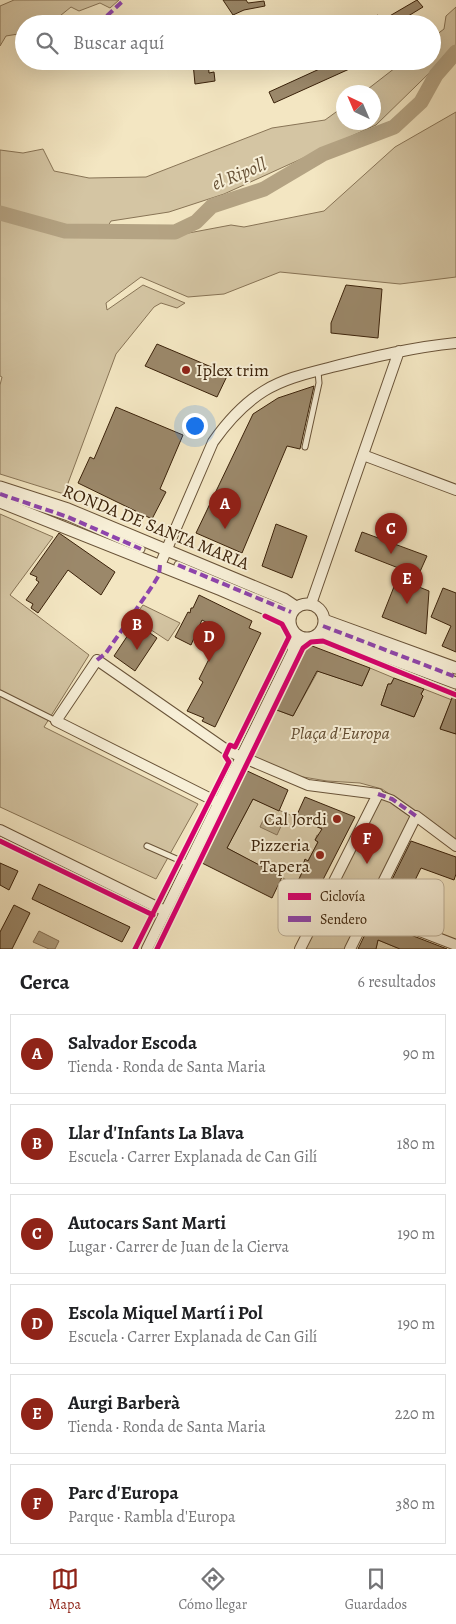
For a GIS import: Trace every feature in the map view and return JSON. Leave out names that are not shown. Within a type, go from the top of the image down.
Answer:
[{"type":"street","points":[[160,565],[213,442],[226,424],[243,406],[265,390],[290,378],[399,351],[456,343]]},
{"type":"street","points":[[312,604],[399,351]]},
{"type":"street","points":[[363,455],[456,490]]},
{"type":"street","name":"RONDA DE SANTA MARIA","points":[[0,487],[68,509],[167,548],[292,617]]},
{"type":"street","name":"RONDA DE SANTA MARIA","points":[[0,494],[68,517],[142,549]]},
{"type":"street","name":"RONDA DE SANTA MARIA","points":[[0,502],[292,617]]},
{"type":"street","name":"RONDA DE SANTA MARIA","points":[[178,565],[292,617]]},
{"type":"street","points":[[292,651],[292,617],[302,604],[312,604],[320,609],[323,626]]},
{"type":"street","points":[[292,617],[303,638]]},
{"type":"street","points":[[147,949],[292,651],[303,638],[311,638],[323,626]]},
{"type":"street","points":[[323,626],[456,668]]},
{"type":"street","points":[[323,626],[456,677]]},
{"type":"street","points":[[323,626],[456,683]]},
{"type":"street","points":[[219,802],[56,721],[97,660],[228,751],[308,785],[378,794],[392,799],[456,846]]},
{"type":"street","points":[[335,879],[378,794]]},
{"type":"street","points":[[384,879],[416,816]]},
{"type":"street","points":[[0,830],[165,910]]},
{"type":"street","points":[[300,949],[307,936]]},
{"type":"street","points":[[350,949],[356,936]]},
{"type":"street","points":[[433,936],[456,945]]},
{"type":"lane","points":[[305,447],[319,383],[318,371]]},
{"type":"lane","points":[[0,693],[56,721]]},
{"type":"lane","points":[[147,846],[188,864]]},
{"type":"green space","points":[[14,0],[119,0],[110,8],[100,3],[79,11],[71,7],[61,15],[15,15],[15,34],[6,36],[0,46],[0,6]]},
{"type":"green space","points":[[456,7],[456,47],[441,62],[441,31],[444,29],[446,16]]},
{"type":"green space","points":[[392,70],[432,70],[381,120],[381,85],[373,85]]},
{"type":"green space","points":[[336,112],[336,130],[365,130],[224,194],[169,212],[111,221],[103,234],[178,235],[231,225],[244,227],[324,211],[395,147],[456,112],[456,277],[400,284],[280,272],[224,294],[188,297],[141,277],[106,303],[107,310],[143,285],[185,303],[177,308],[161,303],[154,307],[116,354],[64,494],[0,474],[0,385],[2,377],[0,376],[0,150],[23,153],[43,149],[54,171],[89,178],[146,177],[272,128],[325,120]]},
{"type":"green space","points":[[0,514],[53,537],[10,595],[89,655],[44,727],[198,804],[156,879],[0,807]]},
{"type":"green space","points":[[143,605],[180,623],[168,641],[133,618]]},
{"type":"green space","name":"Plaça d'Europa","points":[[370,668],[394,678],[391,684],[388,684],[381,705],[414,717],[424,689],[452,700],[440,728],[456,734],[456,841],[382,789],[360,783],[327,781],[297,776],[251,756],[274,709],[293,716],[318,671],[362,686]]},
{"type":"green space","points":[[378,794],[416,816],[385,879],[335,879]]},
{"type":"green space","points":[[253,799],[325,830],[323,836],[317,835],[315,840],[318,842],[308,861],[305,860],[303,865],[305,866],[299,879],[285,879],[227,848]]},
{"type":"green space","points":[[307,936],[356,936],[350,949],[300,949]]},
{"type":"green space","points":[[378,940],[400,949],[376,949]]},
{"type":"shaded area","points":[[265,816],[282,824],[277,835],[260,827]]},
{"type":"shaded area","points":[[39,931],[59,941],[55,949],[49,949],[33,942]]},
{"type":"building","points":[[223,0],[246,0],[248,3],[264,1],[265,6],[244,10],[233,15]]},
{"type":"building","points":[[417,0],[423,7],[410,15],[391,15]]},
{"type":"building","points":[[194,70],[214,72],[215,81],[195,84]]},
{"type":"building","points":[[317,70],[347,70],[274,103],[269,92]]},
{"type":"building","points":[[346,285],[382,289],[378,338],[331,333],[331,323]]},
{"type":"building","name":"Iplex trim","points":[[157,344],[228,374],[217,397],[145,366]]},
{"type":"building","points":[[314,386],[300,449],[287,446],[242,553],[196,533],[253,414],[278,398]]},
{"type":"building","points":[[116,407],[183,435],[160,489],[166,492],[152,519],[78,483],[90,457],[94,459]]},
{"type":"building","points":[[276,524],[307,536],[292,578],[262,566]]},
{"type":"building","points":[[362,532],[427,556],[414,585],[429,591],[426,634],[382,617],[401,569],[355,551]]},
{"type":"building","points":[[59,533],[115,572],[101,595],[68,570],[38,613],[31,608],[33,604],[26,600],[39,582],[36,580],[37,577],[30,574]]},
{"type":"building","points":[[443,588],[456,593],[456,652],[442,646],[451,626],[431,617]]},
{"type":"building","points":[[199,595],[252,621],[249,628],[261,633],[215,727],[202,721],[204,718],[187,711],[203,682],[199,679],[223,631],[202,620],[191,645],[175,637]]},
{"type":"building","points":[[136,623],[157,638],[135,671],[114,656]]},
{"type":"building","points":[[307,644],[370,668],[362,686],[317,671],[293,716],[274,709]]},
{"type":"building","points":[[394,678],[424,689],[414,717],[381,705],[388,684],[391,684]]},
{"type":"building","points":[[456,690],[456,734],[440,729]]},
{"type":"building","points":[[243,769],[288,790],[279,811],[253,799],[227,848],[282,877],[278,879],[278,885],[272,898],[198,861]]},
{"type":"building","points":[[305,797],[355,817],[323,879],[299,879],[305,866],[303,865],[305,859],[308,861],[318,842],[315,840],[322,829],[296,817]]},
{"type":"building","points":[[411,841],[456,857],[454,880],[421,868],[416,879],[392,879]]},
{"type":"building","points":[[0,863],[18,871],[9,890],[0,885]]},
{"type":"building","points":[[39,884],[130,927],[122,942],[32,899]]},
{"type":"building","points":[[14,905],[30,913],[12,949],[0,949],[0,932]]},
{"type":"building","points":[[364,936],[413,936],[447,949],[400,949],[378,940],[376,949],[358,949]]},
{"type":"waterway","name":"el Ripoll","points":[[441,69],[456,52]]},
{"type":"waterway","name":"el Ripoll","points":[[0,213],[65,231],[175,232],[196,222],[212,206],[264,189],[323,154],[394,127],[421,102],[440,70]]},
{"type":"marked path","points":[[108,15],[124,0]]},
{"type":"marked path","points":[[0,494],[68,517],[141,549]]},
{"type":"marked path","points":[[97,660],[106,653],[153,585],[159,575],[160,565]]},
{"type":"marked path","points":[[178,565],[291,612]]},
{"type":"marked path","points":[[323,626],[456,677]]},
{"type":"marked path","points":[[378,794],[392,799],[416,816]]},
{"type":"cycle path","points":[[135,949],[229,762],[225,756],[230,745],[235,747],[289,637],[282,624],[265,616]]},
{"type":"cycle path","points":[[157,949],[303,648],[311,642],[323,641],[456,695]]},
{"type":"cycle path","points":[[0,841],[153,915]]},
{"type":"place","name":"Iplex trim","points":[[186,370]]},
{"type":"place","name":"Salvador Escoda","points":[[225,529]]},
{"type":"place","name":"Autocars Sant Marti","points":[[391,554]]},
{"type":"place","name":"Aurgi Barberà","points":[[407,604]]},
{"type":"place","name":"Llar d'Infants La Blava","points":[[137,650]]},
{"type":"place","name":"Escola Miquel Martí i Pol","points":[[209,662]]},
{"type":"place","name":"Cal Jordi","points":[[337,819]]},
{"type":"place","name":"Pizzeria Tapera","points":[[320,855]]},
{"type":"place","name":"Parc d'Europa","points":[[367,864]]}]
